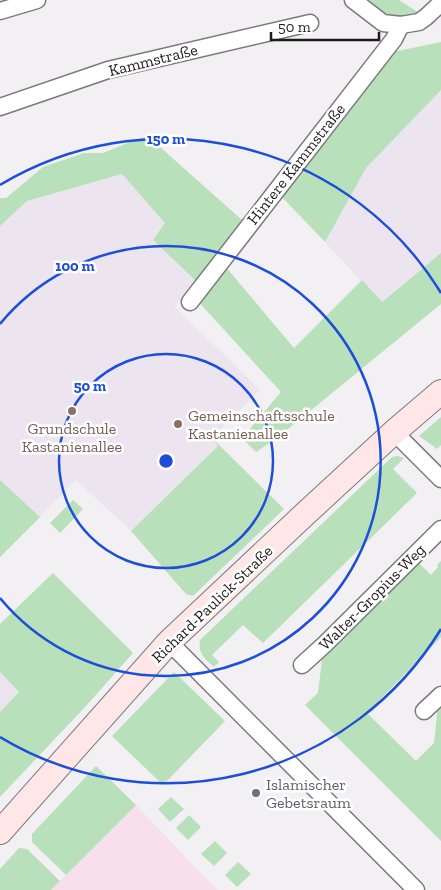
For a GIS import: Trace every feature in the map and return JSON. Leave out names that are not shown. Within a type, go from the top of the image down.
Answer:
[{"type":"street","points":[[0,11],[37,0]]},
{"type":"street","points":[[353,0],[383,23],[401,26],[419,22],[426,18],[441,3]]},
{"type":"street","name":"Kammstraße","points":[[0,107],[108,70],[310,23]]},
{"type":"street","name":"Hintere Kammstraße","points":[[190,302],[378,60],[401,26]]},
{"type":"street","name":"Richard-Paulick-Straße","points":[[0,832],[170,642],[394,432],[441,392]]},
{"type":"street","points":[[394,432],[441,479]]},
{"type":"street","name":"Walter-Gropius-Weg","points":[[302,666],[441,528]]},
{"type":"street","points":[[170,642],[416,890]]},
{"type":"street","points":[[424,711],[441,695]]},
{"type":"shaded area","points":[[441,90],[441,253],[381,302],[325,242],[366,168]]},
{"type":"shaded area","name":"Grundschule Kastanienallee","points":[[122,174],[166,223],[153,240],[198,283],[174,306],[260,390],[212,438],[218,446],[131,531],[76,480],[40,517],[0,480],[0,226],[27,201]]},
{"type":"shaded area","points":[[0,672],[19,692],[0,712]]},
{"type":"shaded area","points":[[136,805],[217,890],[51,890]]},
{"type":"green space","points":[[368,0],[399,0],[419,13],[405,16],[390,15],[377,10]]},
{"type":"green space","points":[[441,42],[441,90],[366,168],[325,242],[279,194],[388,53]]},
{"type":"green space","points":[[146,137],[160,147],[242,220],[198,283],[153,240],[165,223],[122,174],[27,201],[0,226],[0,198],[6,198],[43,167],[84,153],[103,153]]},
{"type":"green space","points":[[441,253],[441,304],[277,438],[256,452],[242,438],[281,392],[196,299],[225,266],[294,348],[362,280],[382,302]]},
{"type":"green space","points":[[441,417],[441,445],[437,449],[419,436]]},
{"type":"green space","points":[[212,438],[284,509],[193,596],[186,594],[131,531],[218,446]]},
{"type":"green space","points":[[392,457],[404,458],[393,469],[417,493],[263,643],[243,625],[212,655],[219,662],[214,667],[207,661],[202,655],[200,640]]},
{"type":"green space","points":[[0,480],[40,517],[0,557]]},
{"type":"green space","points":[[73,500],[83,509],[60,533],[50,523]]},
{"type":"green space","points":[[416,560],[431,575],[441,561],[441,637],[367,713],[416,761],[434,743],[438,703],[441,700],[441,841],[305,705],[318,693],[323,651]]},
{"type":"green space","points":[[53,573],[133,653],[0,797],[0,712],[19,692],[0,672],[0,624]]},
{"type":"green space","points":[[174,672],[225,721],[163,785],[112,736]]},
{"type":"green space","points":[[96,766],[136,805],[66,875],[32,842],[32,834]]},
{"type":"green space","points":[[171,797],[184,809],[170,822],[158,809]]},
{"type":"green space","points":[[189,815],[201,827],[188,840],[176,828]]},
{"type":"green space","points":[[215,841],[227,853],[214,866],[201,854]]},
{"type":"green space","points":[[19,848],[27,849],[60,881],[51,890],[0,890],[0,869]]},
{"type":"green space","points":[[238,862],[251,874],[237,887],[225,875]]},
{"type":"place","name":"Grundschule Kastanienallee","points":[[72,411]]},
{"type":"place","name":"Gemeinschaftsschule Kastanienallee","points":[[178,424]]},
{"type":"place","name":"Islamischer Gebetsraum","points":[[256,793]]}]
